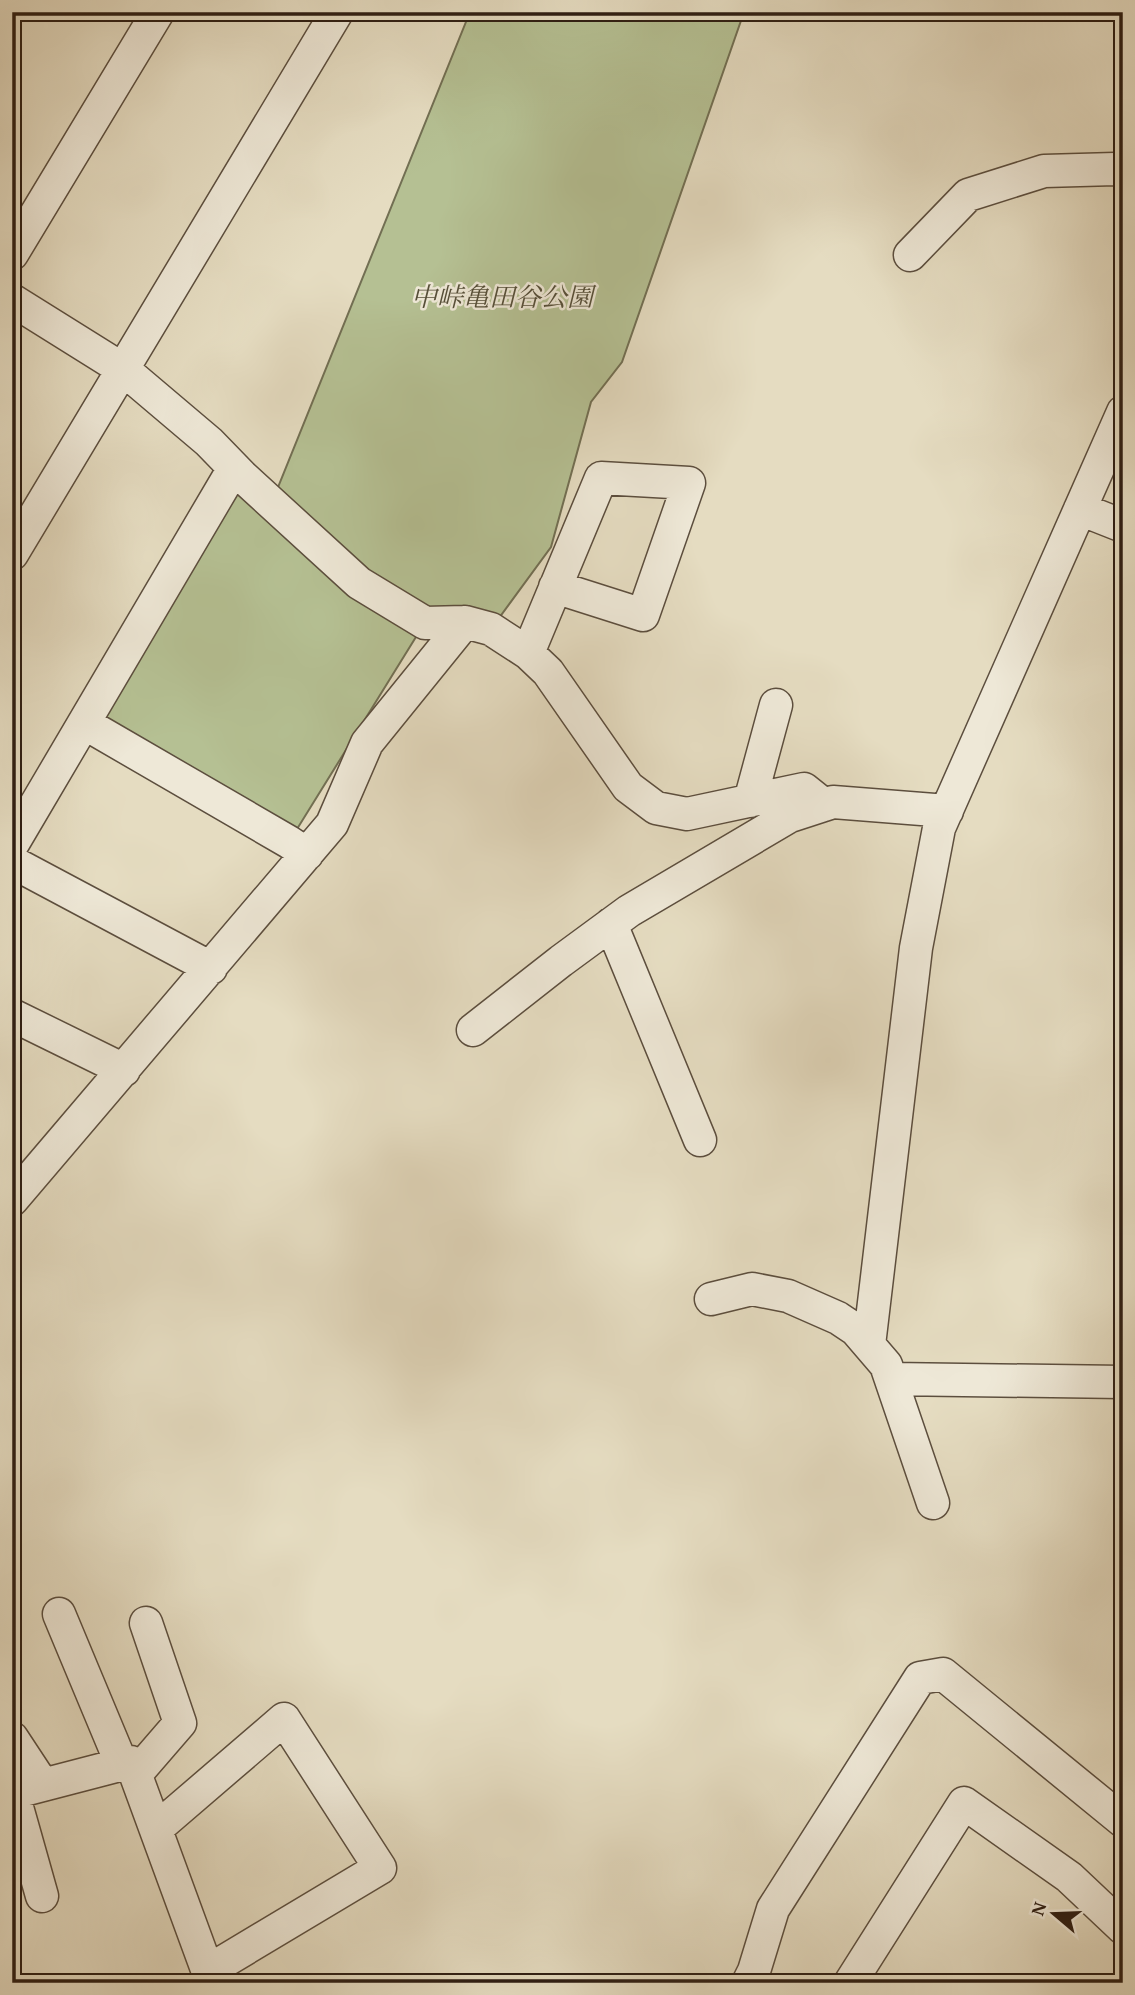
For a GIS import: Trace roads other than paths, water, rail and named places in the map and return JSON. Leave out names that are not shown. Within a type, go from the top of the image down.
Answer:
[{"type":"street","points":[[12,254],[158,12]]},
{"type":"street","points":[[12,554],[337,12]]},
{"type":"street","points":[[910,255],[968,195],[1044,172],[1115,169],[1123,171]]},
{"type":"street","points":[[12,300],[124,370],[209,442],[359,583],[425,623],[465,622],[491,629],[528,653],[548,672],[628,787],[656,808],[687,814],[804,789],[824,805]]},
{"type":"street","points":[[869,1345],[916,948],[939,828],[1123,412]]},
{"type":"street","points":[[12,845],[234,468]]},
{"type":"street","points":[[528,653],[555,587],[601,478],[690,483],[643,615],[555,587]]},
{"type":"street","points":[[1080,509],[1123,526]]},
{"type":"street","points":[[12,1200],[332,824],[368,743],[465,622]]},
{"type":"street","points":[[750,801],[776,705]]},
{"type":"street","points":[[85,723],[307,855]]},
{"type":"street","points":[[473,1030],[629,911],[790,816],[833,802],[947,811]]},
{"type":"street","points":[[12,862],[211,968]]},
{"type":"street","points":[[611,924],[700,1140]]},
{"type":"street","points":[[12,1015],[124,1070]]},
{"type":"street","points":[[711,1298],[752,1289],[788,1296],[838,1318],[856,1330],[887,1366],[933,1503]]},
{"type":"street","points":[[891,1379],[1123,1381]]},
{"type":"street","points":[[59,1614],[156,1829],[210,1977],[380,1868],[284,1719],[156,1829]]},
{"type":"street","points":[[42,1896],[12,1793],[129,1770],[180,1723],[146,1623]]},
{"type":"street","points":[[757,1979],[773,1909],[920,1678],[943,1674],[1123,1821]]},
{"type":"street","points":[[12,1738],[43,1785]]},
{"type":"street","points":[[850,1983],[964,1803],[1069,1877],[1123,1928]]},
{"type":"park label","name":"中峠亀田谷公園","points":[[502,296]]}]
